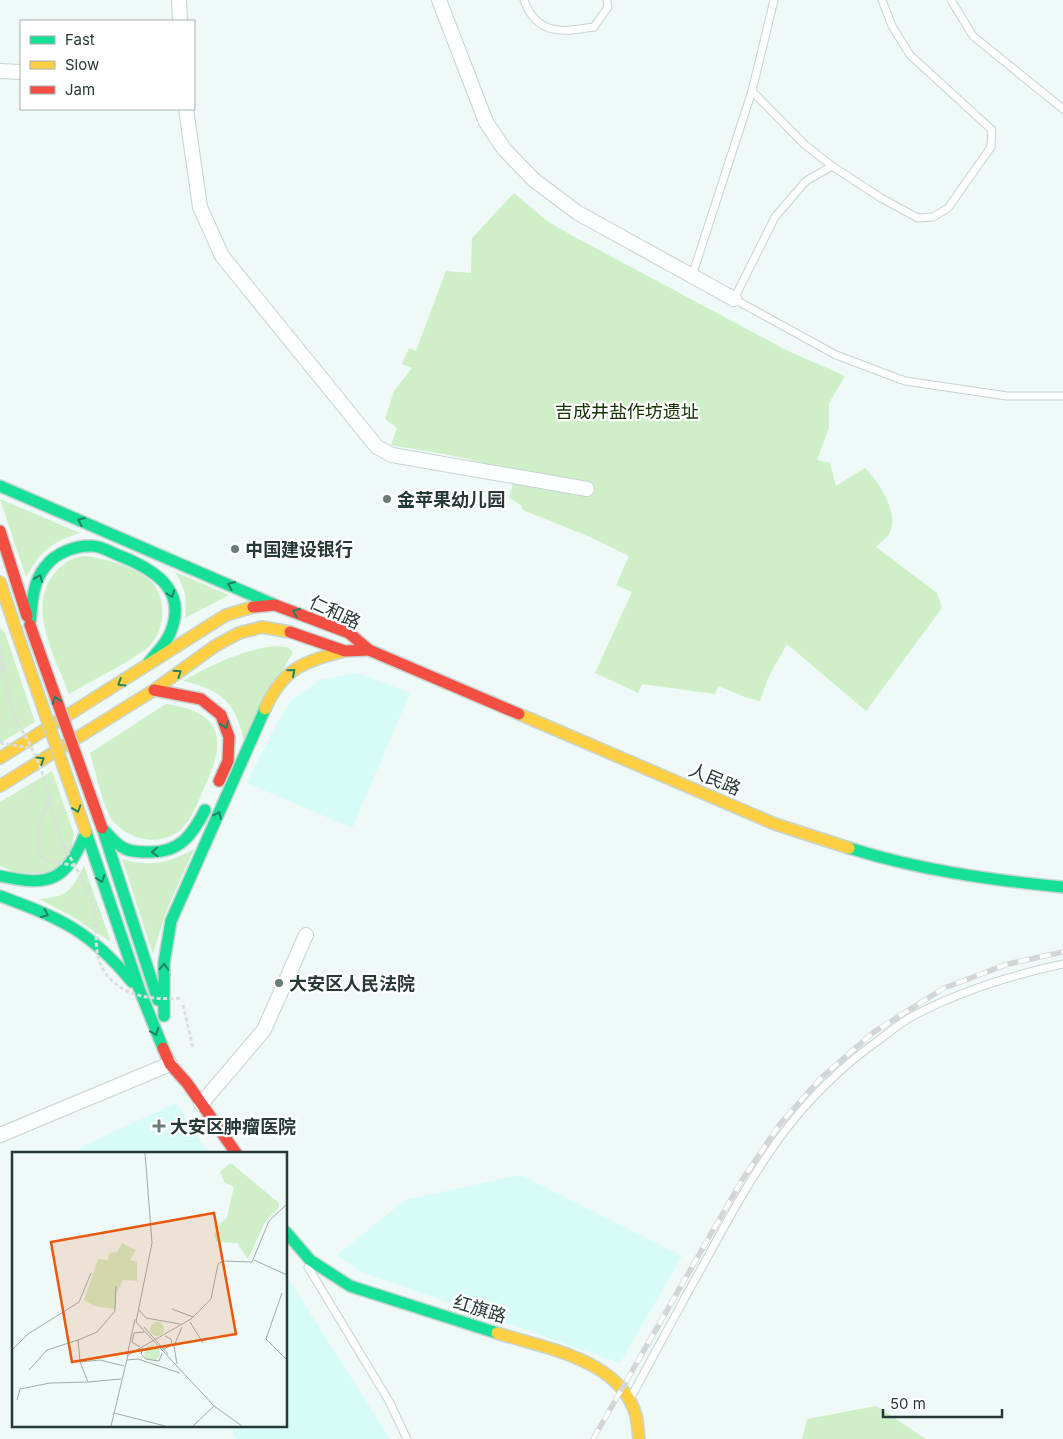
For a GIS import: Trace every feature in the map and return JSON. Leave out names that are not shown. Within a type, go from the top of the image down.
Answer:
[{"type":"main road","points":[[0,486],[275,604]]},
{"type":"main road","points":[[0,531],[30,625],[102,828],[165,1021],[164,963],[171,921],[271,696],[292,670],[314,659],[345,651]]},
{"type":"main road","points":[[30,625],[33,592],[41,571],[54,558],[68,550],[84,545],[95,546],[155,572],[166,581],[175,599],[170,634],[146,668]]},
{"type":"main road","points":[[0,582],[140,991],[187,1083],[235,1152]]},
{"type":"main road","name":"仁和路","points":[[0,758],[146,668],[226,615],[246,608],[275,604],[349,633],[369,650]]},
{"type":"main road","points":[[0,614],[16,630]]},
{"type":"main road","name":"仁和路","points":[[0,786],[154,690],[215,646],[239,633],[262,627],[299,634],[345,651],[369,650]]},
{"type":"main road","name":"人民路","points":[[369,650],[775,824],[895,862],[999,881],[1063,887]]},
{"type":"main road","points":[[102,828],[122,847],[135,851],[157,853],[178,848],[194,833],[228,762],[229,737],[221,715],[201,699],[154,690]]},
{"type":"main road","points":[[0,876],[37,883],[52,881],[66,872],[78,855],[86,832]]},
{"type":"main road","points":[[0,896],[43,913],[84,934],[112,959],[140,991]]},
{"type":"main road","name":"红旗路","points":[[288,1235],[317,1266],[335,1280],[361,1291],[571,1356],[600,1369],[622,1390],[636,1414],[639,1439]]},
{"type":"street","points":[[179,0],[180,20]]},
{"type":"street","points":[[439,0],[486,122],[504,149],[534,180],[578,213],[734,299]]},
{"type":"street","points":[[0,71],[20,72]]},
{"type":"street","points":[[186,110],[200,207],[222,256],[377,447],[392,455],[587,489]]},
{"type":"street","points":[[201,1104],[264,1030],[306,935]]},
{"type":"street","points":[[0,1135],[176,1062]]},
{"type":"lane","points":[[524,0],[528,10],[542,26],[563,32],[594,27],[608,6],[608,0]]},
{"type":"lane","points":[[692,276],[752,91],[774,0]]},
{"type":"lane","points":[[752,91],[804,144],[832,166],[881,198],[918,218],[933,217],[948,208],[991,147],[992,130],[910,55],[892,26],[882,0]]},
{"type":"lane","points":[[951,0],[973,36],[1063,109]]},
{"type":"lane","points":[[832,166],[806,180],[775,217],[734,299],[836,356],[906,381],[1007,396],[1063,396]]},
{"type":"lane","points":[[628,1402],[746,1186],[782,1133],[817,1091],[858,1054],[912,1016],[966,992],[1028,971],[1063,964]]},
{"type":"lane","points":[[288,1235],[389,1401],[407,1439]]},
{"type":"path","points":[[0,649],[16,718],[41,769],[59,833],[92,903],[96,918],[95,946],[99,962],[107,975],[121,988],[136,996],[164,999],[182,998],[186,1025],[193,1048]]},
{"type":"path","points":[[0,670],[4,666]]},
{"type":"path","points":[[0,743],[32,748]]},
{"type":"path","points":[[49,800],[38,831],[38,854],[46,860],[75,866]]},
{"type":"shaded area","points":[[358,673],[410,693],[352,828],[247,783],[272,732],[290,702],[320,680]]},
{"type":"shaded area","name":"大安区肿瘤医院","points":[[176,1103],[207,1152],[79,1152],[79,1148]]},
{"type":"shaded area","points":[[521,1175],[682,1256],[620,1363],[362,1272],[337,1255],[405,1200]]},
{"type":"shaded area","points":[[288,1278],[390,1439],[237,1439],[229,1426],[288,1426]]},
{"type":"green space","name":"吉成井盐作坊遗址","points":[[514,193],[547,221],[571,235],[788,351],[845,376],[829,403],[829,428],[817,460],[830,463],[836,486],[865,468],[881,489],[890,507],[892,516],[889,534],[876,547],[937,593],[942,608],[866,711],[787,644],[769,676],[760,701],[718,686],[715,694],[642,684],[638,693],[595,673],[632,592],[616,585],[629,556],[590,537],[523,510],[521,505],[509,498],[515,477],[505,471],[475,461],[391,445],[397,428],[385,419],[394,391],[412,368],[402,364],[409,348],[416,351],[446,271],[471,273],[472,238]]},
{"type":"green space","points":[[0,499],[80,533],[54,544],[42,554],[26,577]]},
{"type":"green space","points":[[85,556],[120,564],[147,577],[157,590],[160,598],[162,617],[157,635],[146,649],[69,694],[46,634],[43,604],[46,589],[56,571],[63,564]]},
{"type":"green space","points":[[175,572],[229,595],[185,618],[185,594]]},
{"type":"green space","points":[[0,628],[5,633],[35,722],[0,743]]},
{"type":"green space","points":[[274,646],[287,647],[293,652],[244,742],[237,717],[225,700],[208,689],[183,681],[227,659],[250,651]]},
{"type":"green space","points":[[166,704],[186,708],[200,714],[210,722],[216,732],[216,757],[211,773],[188,821],[172,836],[151,840],[141,838],[121,829],[113,821],[100,789],[90,753]]},
{"type":"green space","points":[[52,771],[74,834],[71,850],[55,873],[19,874],[0,866],[0,802]]},
{"type":"green space","points":[[194,849],[165,914],[153,954],[122,859],[142,863],[159,863]]},
{"type":"green space","points":[[84,866],[111,942],[73,917],[39,899],[57,896],[68,891]]},
{"type":"green space","points":[[876,1406],[926,1439],[802,1439],[807,1419]]},
{"type":"railway","points":[[593,1439],[742,1180],[780,1124],[822,1077],[874,1032],[944,988],[1008,964],[1063,952]]},
{"type":"traffic: fast","points":[[0,486],[275,605]]},
{"type":"traffic: fast","points":[[30,625],[32,602],[37,580],[49,562],[66,551],[86,546],[99,547],[143,566],[154,573],[170,591],[175,603],[175,616],[171,631],[149,662]]},
{"type":"traffic: fast","points":[[164,1016],[164,963],[171,921],[265,709]]},
{"type":"traffic: fast","points":[[102,828],[116,843],[128,850],[159,852],[168,850],[183,841],[195,828],[205,810]]},
{"type":"traffic: fast","points":[[103,830],[158,1000]]},
{"type":"traffic: fast","points":[[86,832],[140,991],[163,1048]]},
{"type":"traffic: fast","points":[[0,876],[32,881],[44,880],[55,876],[71,861],[86,832]]},
{"type":"traffic: fast","points":[[849,848],[875,856],[955,873],[1063,887]]},
{"type":"traffic: fast","points":[[0,896],[41,912],[73,928],[102,950],[132,982]]},
{"type":"traffic: fast","points":[[288,1234],[310,1260],[350,1286],[497,1333]]},
{"type":"traffic: slow","points":[[0,582],[16,630]]},
{"type":"traffic: slow","points":[[0,758],[226,615],[253,607]]},
{"type":"traffic: slow","points":[[0,786],[154,690],[215,646],[239,633],[262,627],[290,632]]},
{"type":"traffic: slow","points":[[16,630],[86,832]]},
{"type":"traffic: slow","points":[[265,709],[279,684],[297,668],[345,651]]},
{"type":"traffic: slow","points":[[519,714],[775,824],[849,848]]},
{"type":"traffic: slow","points":[[497,1333],[558,1351],[578,1359],[598,1369],[615,1381],[628,1397],[636,1416],[639,1439]]},
{"type":"traffic: jam","points":[[0,531],[27,616]]},
{"type":"traffic: jam","points":[[253,607],[275,605],[349,633],[369,650],[519,714]]},
{"type":"traffic: jam","points":[[30,625],[102,828]]},
{"type":"traffic: jam","points":[[290,632],[345,651],[369,650]]},
{"type":"traffic: jam","points":[[154,690],[201,699],[221,715],[229,737],[228,761],[219,781]]},
{"type":"traffic: jam","points":[[163,1048],[170,1064],[187,1083],[235,1152]]},
{"type":"place","name":"金苹果幼儿园","points":[[387,499]]},
{"type":"place","name":"中国建设银行","points":[[235,549]]},
{"type":"place","name":"大安区人民法院","points":[[279,983]]},
{"type":"place","name":"大安区肿瘤医院","points":[[159,1126]]}]
